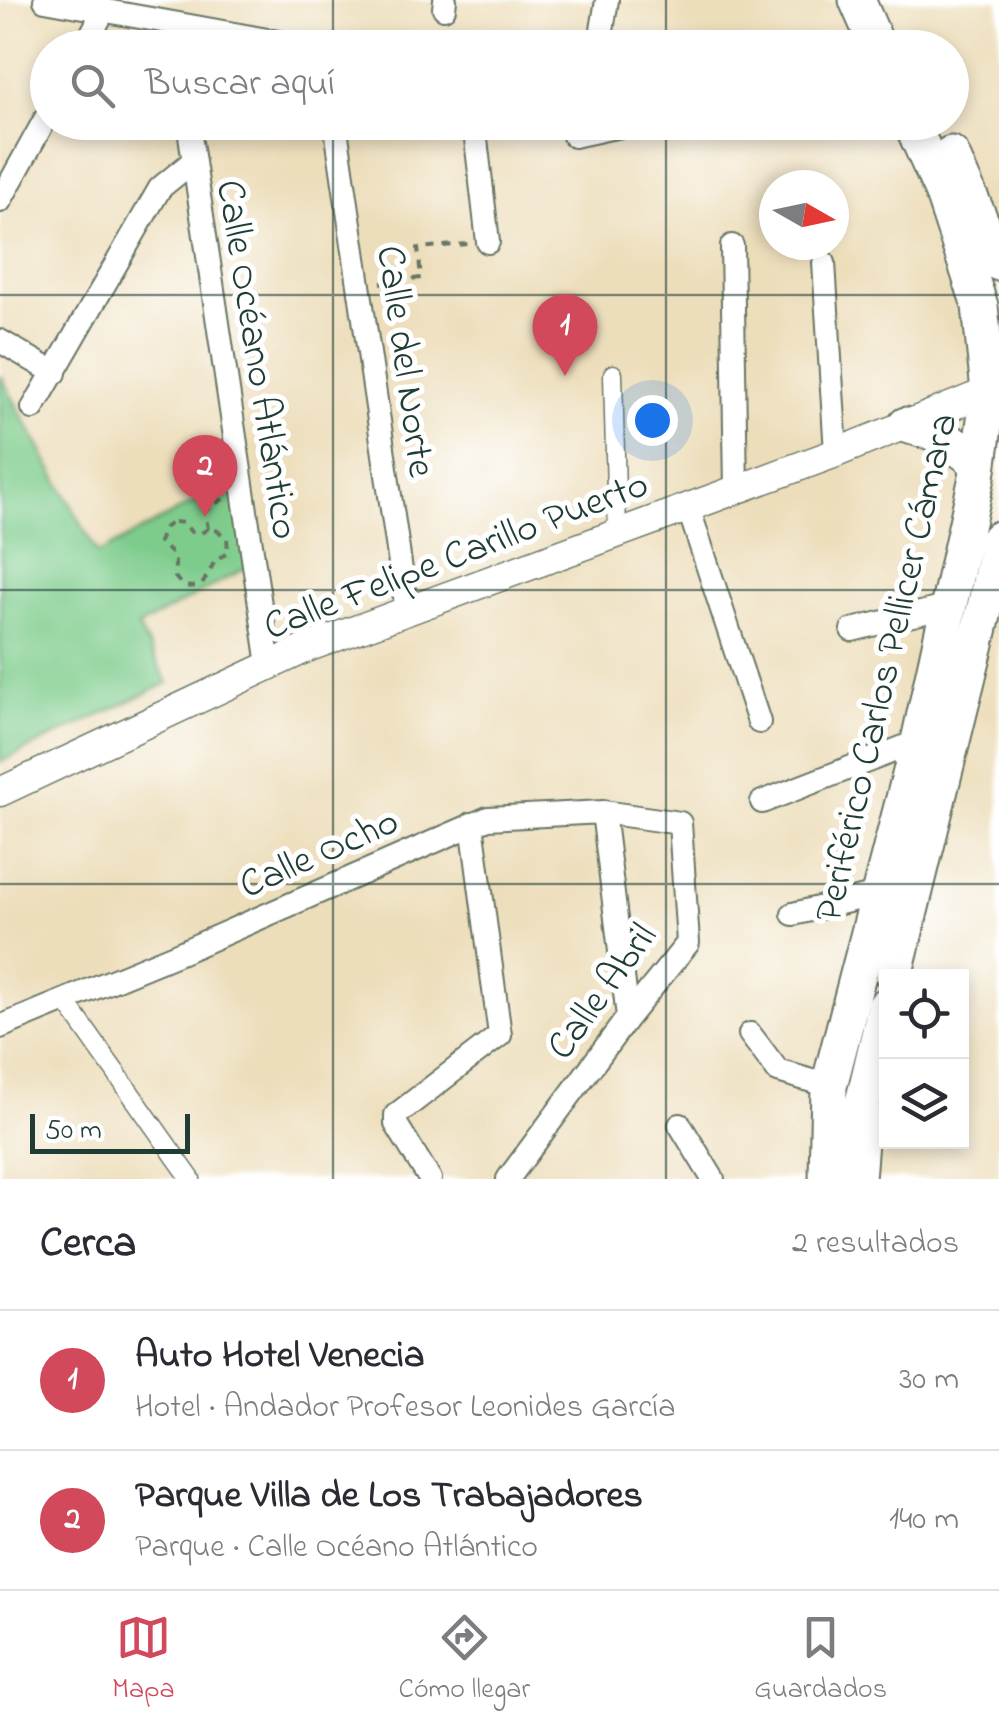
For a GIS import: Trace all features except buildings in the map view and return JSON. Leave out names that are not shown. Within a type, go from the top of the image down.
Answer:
[{"type":"main road","points":[[857,0],[870,30]]},
{"type":"main road","points":[[882,0],[896,30]]},
{"type":"main road","name":"Periférico Carlos Pellicer Cámara","points":[[827,1179],[829,1086],[918,741],[994,386],[980,306],[942,191],[920,140]]},
{"type":"main road","points":[[945,140],[999,263]]},
{"type":"main road","points":[[906,425],[939,434],[979,463]]},
{"type":"main road","name":"Periférico Carlos Pellicer Cámara","points":[[896,969],[999,539]]},
{"type":"main road","points":[[857,1179],[864,1103],[879,1037]]},
{"type":"street","points":[[45,0],[214,30]]},
{"type":"street","points":[[603,30],[607,0]]},
{"type":"street","points":[[93,30],[104,10]]},
{"type":"street","points":[[176,23],[177,30]]},
{"type":"street","points":[[0,201],[34,140]]},
{"type":"street","name":"Calle Océano Atlántico","points":[[190,140],[269,665]]},
{"type":"street","name":"Calle del Norte","points":[[338,140],[407,611]]},
{"type":"street","points":[[476,140],[488,242]]},
{"type":"street","points":[[33,408],[160,188],[192,162]]},
{"type":"street","points":[[732,246],[736,490]]},
{"type":"street","points":[[824,263],[836,453]]},
{"type":"street","points":[[0,342],[55,374]]},
{"type":"street","points":[[612,374],[617,534]]},
{"type":"street","name":"Calle Felipe Carillo Puerto","points":[[0,792],[269,665],[836,453],[994,386]]},
{"type":"street","points":[[688,507],[759,722]]},
{"type":"street","points":[[852,630],[948,606]]},
{"type":"street","points":[[762,802],[918,741]]},
{"type":"street","points":[[602,812],[628,1017]]},
{"type":"street","name":"Calle Ocho","points":[[0,1027],[66,1002],[488,818],[602,812],[680,822]]},
{"type":"street","name":"Calle Abril","points":[[508,1179],[688,943],[680,822]]},
{"type":"street","points":[[430,1179],[396,1124],[396,1115],[500,1035],[472,824]]},
{"type":"street","points":[[793,914],[878,894]]},
{"type":"street","points":[[66,1002],[192,1179]]},
{"type":"street","points":[[750,1034],[778,1071],[829,1086]]},
{"type":"street","points":[[680,1126],[713,1179]]},
{"type":"path","points":[[359,286],[421,278],[418,248],[488,242]]},
{"type":"path","points":[[208,529],[205,510],[213,504],[232,498],[244,503]]},
{"type":"path","points":[[174,522],[184,523],[191,532],[208,529],[211,527],[227,537],[228,553],[216,559],[202,584],[182,586],[175,578],[175,557],[159,542],[161,535],[174,522]]},
{"type":"green space","points":[[0,375],[98,554],[236,480],[251,565],[138,627],[168,683],[0,762]]},
{"type":"place","name":"Auto Hotel Venecia","points":[[565,376]]},
{"type":"place","name":"Parque Villa de Los Trabajadores","points":[[205,517]]}]
